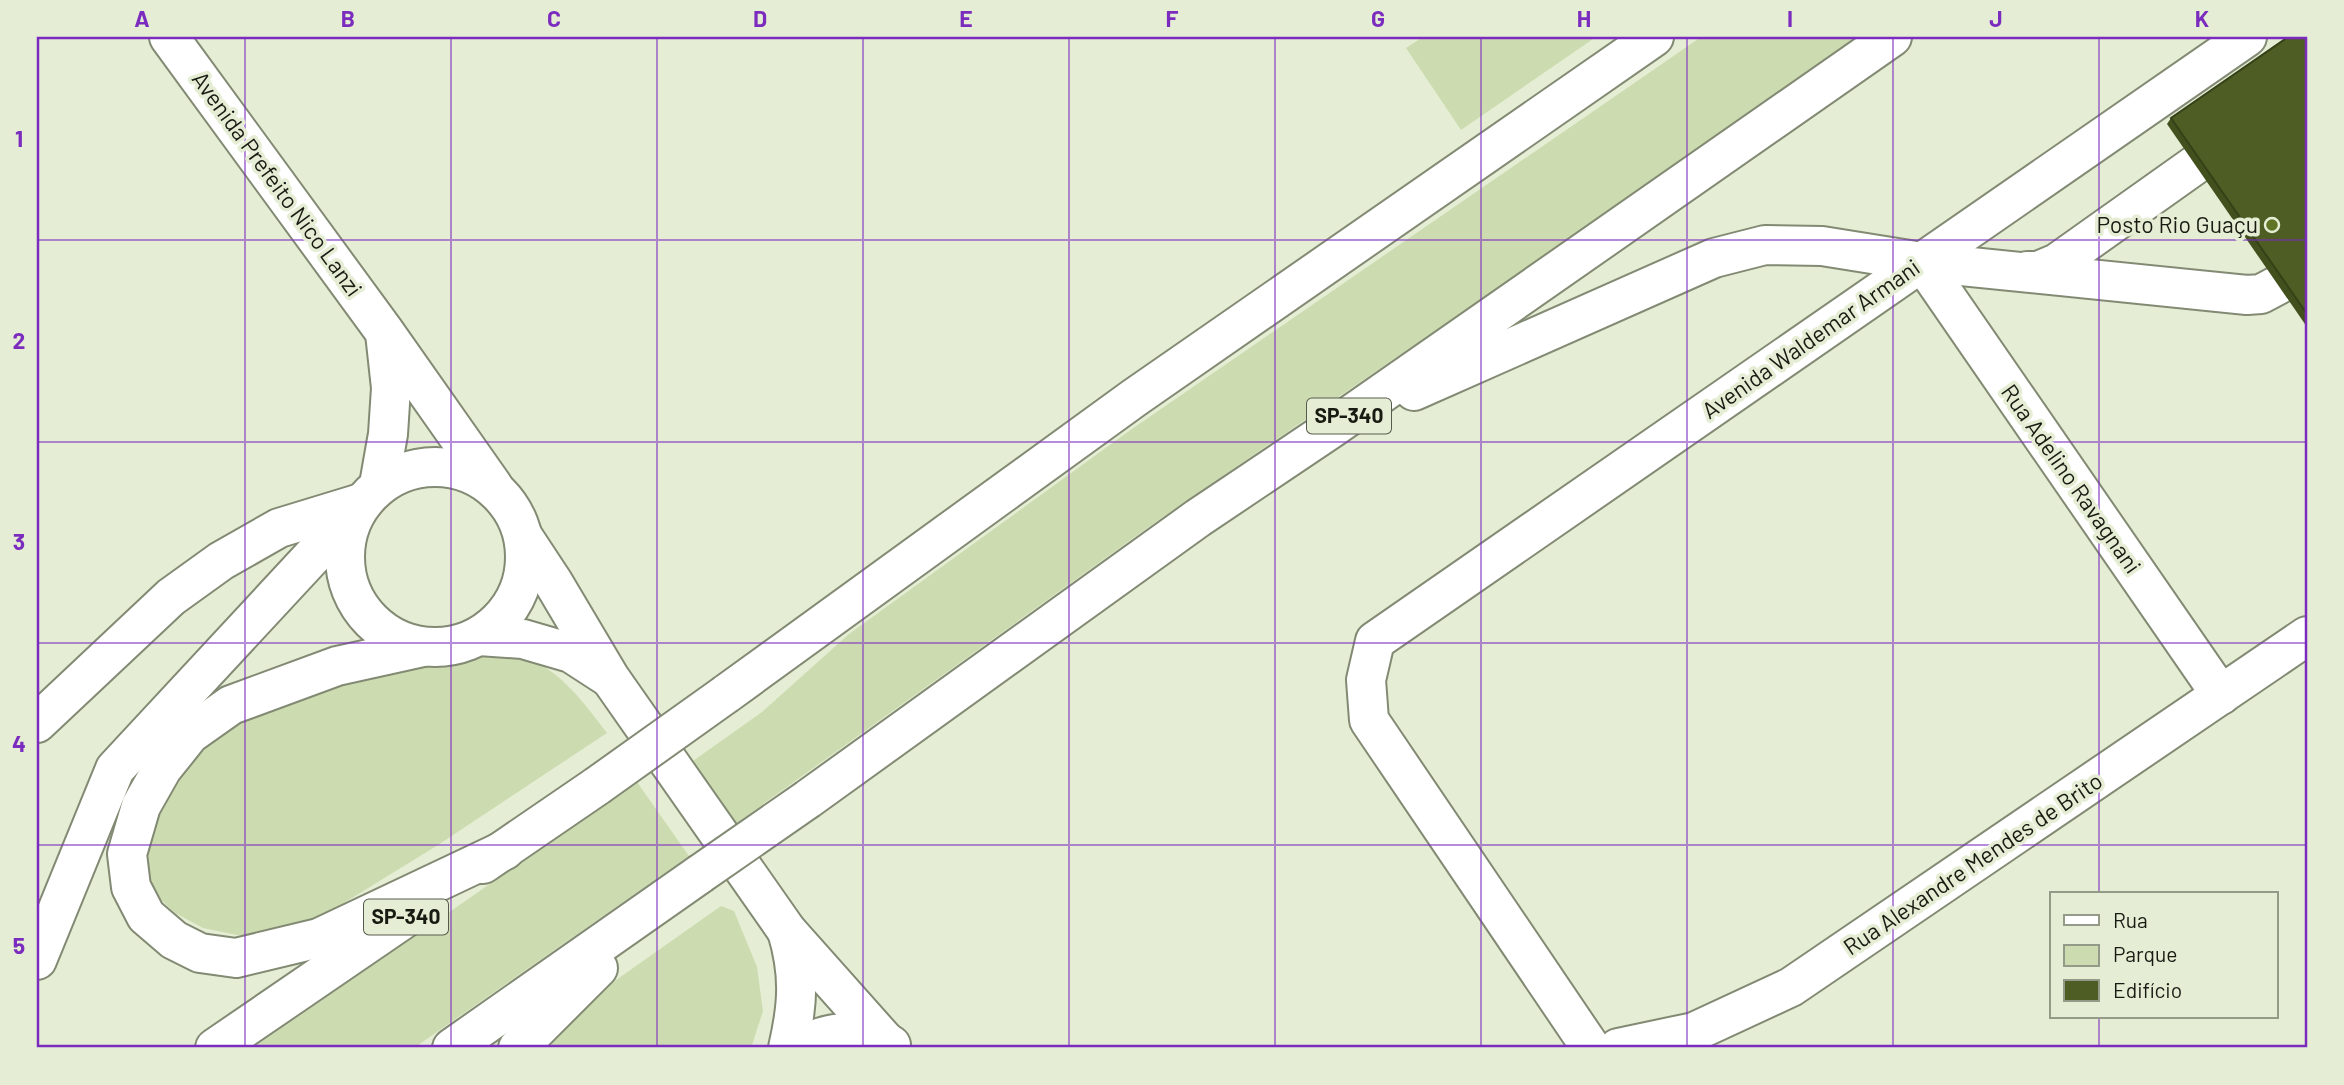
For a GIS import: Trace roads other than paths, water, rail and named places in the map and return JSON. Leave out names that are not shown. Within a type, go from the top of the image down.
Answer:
[{"type":"main road","name":"Avenida Prefeito Nico Lanzi","points":[[169,37],[384,331],[495,489]]},
{"type":"main road","name":"SP-340","points":[[215,1048],[597,786],[1134,398],[1654,37]]},
{"type":"main road","name":"SP-340","points":[[452,1048],[808,799],[1198,518],[1332,428],[1892,37]]},
{"type":"main road","name":"Avenida Waldemar Armani","points":[[1591,1048],[1369,720],[1366,680],[1376,641],[2247,37]]},
{"type":"main road","points":[[2015,272],[2038,271],[2057,263],[2195,165]]},
{"type":"main road","points":[[1332,428],[1714,258],[1765,245],[1811,246],[1922,262],[2247,295],[2261,294],[2278,285]]},
{"type":"main road","name":"Rua Adelino Ravagnani","points":[[1922,262],[2221,695]]},
{"type":"main road","name":"Avenida Prefeito Nico Lanzi","points":[[367,498],[388,434],[391,388],[384,331]]},
{"type":"main road","points":[[37,960],[115,769],[367,498],[409,469],[440,466],[471,474],[495,489],[513,511],[524,538],[610,678],[787,931],[891,1045]]},
{"type":"main road","points":[[367,498],[346,534],[344,565],[352,595],[370,621],[396,639],[423,647]]},
{"type":"main road","points":[[37,723],[171,597],[221,561],[279,528],[367,498]]},
{"type":"main road","points":[[505,850],[319,938],[236,958],[200,953],[174,940],[146,916],[131,887],[127,854],[141,806],[162,769],[190,734],[231,705],[337,666],[423,647],[453,646],[479,636],[502,619],[518,595],[525,567],[524,538]]},
{"type":"main road","points":[[479,636],[523,639],[571,653],[610,678]]},
{"type":"main road","name":"Rua Alexandre Mendes de Brito","points":[[1618,1048],[1694,1032],[1791,987],[2307,636]]},
{"type":"main road","points":[[518,1048],[668,896]]},
{"type":"main road","points":[[787,931],[796,961],[797,997],[788,1048]]},
{"type":"main road","points":[[802,1048],[831,1035],[858,1033],[891,1045]]},
{"type":"place","name":"Posto Rio Guaçu","points":[[2272,225]]}]
